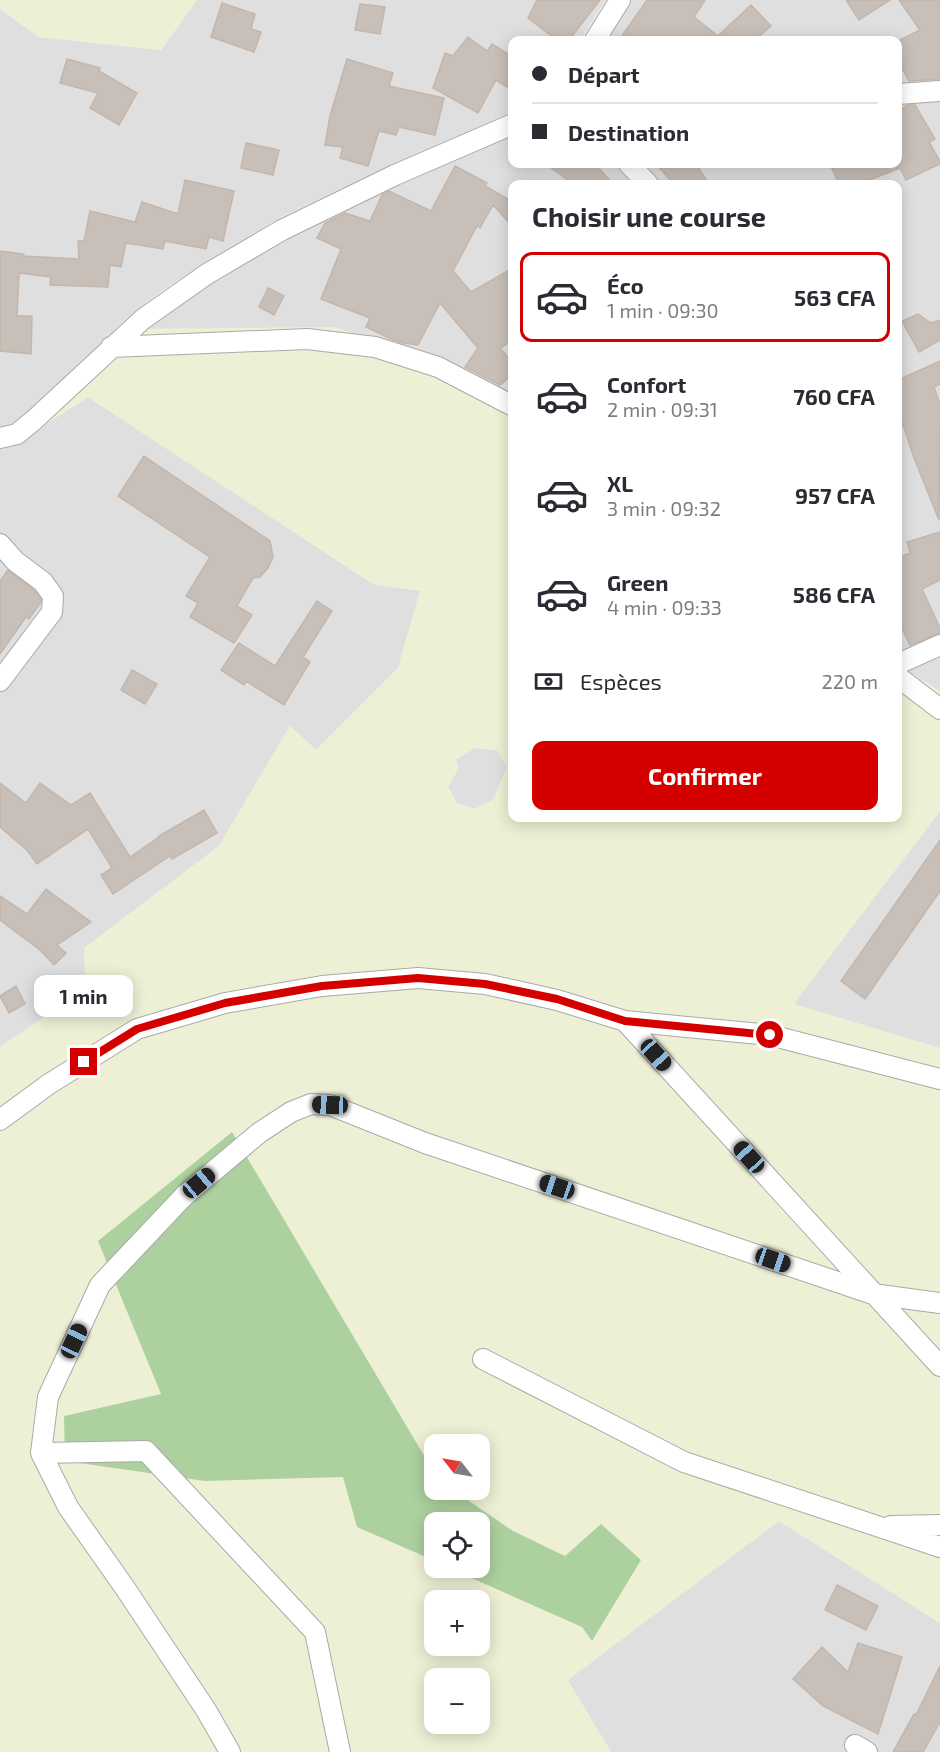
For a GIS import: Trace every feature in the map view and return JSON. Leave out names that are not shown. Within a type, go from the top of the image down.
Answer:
[{"type":"street","points":[[598,36],[620,0]]},
{"type":"street","points":[[902,94],[940,91]]},
{"type":"street","points":[[0,438],[17,434],[143,319],[199,280],[282,230],[395,175],[508,126]]},
{"type":"street","points":[[632,168],[644,180]]},
{"type":"street","points":[[111,347],[308,339],[375,347],[438,367],[508,402]]},
{"type":"street","points":[[0,544],[15,561],[43,582],[53,596],[52,612],[0,681]]},
{"type":"street","points":[[902,672],[940,645]]},
{"type":"street","points":[[902,677],[940,709]]},
{"type":"street","points":[[0,1120],[49,1084],[137,1029],[225,1003],[322,986],[418,978],[485,984],[557,999],[625,1021],[770,1035],[940,1079]]},
{"type":"street","points":[[625,1021],[940,1366]]},
{"type":"street","points":[[230,1752],[200,1700],[68,1507],[40,1453],[48,1397],[100,1285],[184,1196],[259,1132],[291,1112],[311,1104],[330,1105],[425,1143],[873,1294],[940,1303]]},
{"type":"street","points":[[483,1359],[684,1462],[940,1546]]},
{"type":"street","points":[[40,1453],[146,1452],[315,1632],[340,1752]]},
{"type":"street","points":[[877,1527],[940,1525]]},
{"type":"shaded area","points":[[197,0],[606,0],[583,36],[508,36],[508,115],[396,163],[197,268],[160,292],[127,318],[21,421],[0,434],[0,9],[39,37],[161,50]]},
{"type":"shaded area","points":[[623,0],[940,0],[940,691],[902,668],[902,180],[508,180],[508,395],[137,329],[289,229],[508,130],[508,168],[902,168],[902,36],[600,36]]},
{"type":"shaded area","points":[[88,397],[373,584],[420,591],[398,668],[316,750],[290,726],[219,846],[84,948],[86,989],[0,1047],[0,448],[4,449],[18,442]]},
{"type":"shaded area","points":[[475,748],[497,750],[507,767],[493,800],[475,809],[457,803],[448,787],[458,769],[456,759]]},
{"type":"shaded area","points":[[940,811],[940,1048],[793,1004]]},
{"type":"shaded area","points":[[779,1521],[940,1623],[940,1752],[611,1752],[567,1680]]},
{"type":"green space","points":[[0,0],[197,0],[161,50],[39,37],[0,9]]},
{"type":"green space","points":[[508,115],[508,130],[289,229],[138,329],[334,327],[438,361],[508,394],[508,822],[902,822],[902,668],[940,691],[940,811],[794,1004],[940,1048],[940,1623],[779,1521],[568,1680],[611,1752],[0,1752],[0,1047],[86,989],[84,948],[219,846],[290,726],[316,750],[398,668],[420,591],[373,584],[88,397],[18,442],[4,449],[0,448],[0,434],[11,430],[127,318],[160,292],[283,216],[396,163]],"holes":[[[475,748],[497,750],[507,767],[493,800],[475,809],[457,803],[448,787],[458,769],[456,759]],[[232,1133],[424,1456],[424,1434],[490,1434],[490,1500],[468,1500],[485,1512],[490,1512],[490,1515],[513,1531],[565,1556],[592,1641],[583,1627],[472,1578],[424,1578],[424,1556],[357,1527],[343,1477],[205,1481],[65,1416],[161,1394]]]},
{"type":"green space","points":[[232,1132],[424,1455],[424,1500],[468,1500],[485,1512],[424,1512],[424,1556],[357,1527],[343,1477],[205,1481],[65,1461],[64,1416],[161,1394],[98,1241]]},
{"type":"green space","points":[[490,1515],[513,1531],[565,1556],[601,1524],[641,1560],[592,1641],[582,1627],[472,1578],[490,1578]]},
{"type":"building","points":[[537,0],[600,0],[572,36],[552,36],[528,18]]},
{"type":"building","points":[[647,0],[705,0],[694,17],[718,36],[622,36]]},
{"type":"building","points":[[846,0],[890,0],[859,20]]},
{"type":"building","points":[[899,0],[940,0],[940,79],[909,81],[902,68],[902,39],[920,30]]},
{"type":"building","points":[[222,3],[255,14],[251,29],[261,32],[254,52],[211,37]]},
{"type":"building","points":[[360,4],[385,7],[380,34],[355,30]]},
{"type":"building","points":[[751,5],[771,26],[760,36],[718,36]]},
{"type":"building","points":[[468,37],[487,51],[492,44],[508,54],[508,86],[496,80],[478,113],[433,88],[445,53],[453,56]]},
{"type":"building","points":[[67,59],[100,68],[99,71],[137,93],[119,125],[90,108],[98,93],[60,83]]},
{"type":"building","points":[[347,59],[393,73],[389,86],[444,98],[435,135],[399,127],[396,135],[379,131],[368,166],[340,158],[343,147],[325,145],[330,116]]},
{"type":"building","points":[[908,105],[915,105],[935,139],[929,142],[940,161],[940,164],[906,180],[900,168],[902,168],[902,109]]},
{"type":"building","points":[[246,143],[279,150],[273,175],[241,168]]},
{"type":"building","points":[[455,166],[487,183],[485,186],[508,199],[508,222],[493,205],[480,228],[477,226],[453,271],[471,292],[508,271],[508,343],[500,348],[508,358],[508,378],[500,385],[465,367],[478,348],[440,303],[418,345],[393,340],[366,327],[370,318],[321,299],[341,249],[317,238],[325,223],[345,213],[370,221],[382,195],[389,191],[431,211]]},
{"type":"building","points":[[551,168],[599,168],[609,180],[568,180]]},
{"type":"building","points":[[660,168],[699,168],[706,180],[670,180]]},
{"type":"building","points":[[832,168],[900,168],[869,180],[837,180]]},
{"type":"building","points":[[185,180],[234,191],[223,241],[209,237],[206,249],[165,241],[163,249],[126,243],[121,267],[110,265],[108,287],[50,285],[51,277],[19,273],[17,316],[32,316],[31,354],[0,351],[0,251],[24,254],[23,256],[79,259],[78,241],[84,241],[90,211],[135,222],[142,202],[178,214]]},
{"type":"building","points":[[268,288],[284,296],[274,315],[259,307]]},
{"type":"building","points":[[918,314],[931,323],[940,320],[940,340],[919,352],[902,321]]},
{"type":"building","points":[[940,361],[940,384],[934,387],[940,404],[939,520],[902,422],[902,378]]},
{"type":"building","points":[[144,456],[270,541],[273,557],[268,568],[260,577],[253,578],[237,606],[252,615],[234,643],[190,617],[198,603],[186,596],[210,557],[118,496]]},
{"type":"building","points":[[940,532],[940,580],[922,589],[940,628],[940,633],[910,645],[902,628],[902,556],[910,553],[907,542]]},
{"type":"building","points":[[8,570],[34,590],[41,602],[29,619],[26,617],[0,654],[0,581]]},
{"type":"building","points":[[317,601],[332,611],[303,657],[310,662],[284,705],[246,681],[244,685],[221,670],[239,643],[275,666]]},
{"type":"building","points":[[132,670],[157,684],[145,704],[121,690]]},
{"type":"building","points":[[0,783],[26,803],[40,783],[71,805],[90,793],[130,857],[159,836],[204,810],[217,833],[172,859],[170,856],[113,894],[101,875],[112,868],[88,829],[37,864],[27,850],[0,827]]},
{"type":"building","points":[[940,840],[940,891],[865,999],[841,981]]},
{"type":"building","points":[[46,889],[91,922],[57,945],[66,953],[54,965],[40,950],[0,920],[0,896],[27,914]]},
{"type":"building","points":[[16,986],[25,1004],[9,1013],[0,996]]},
{"type":"building","points":[[837,1585],[878,1606],[866,1630],[825,1610]]},
{"type":"building","points":[[858,1643],[902,1657],[878,1734],[823,1706],[793,1679],[822,1647],[848,1672]]},
{"type":"building","points":[[940,1666],[940,1722],[923,1752],[893,1752],[914,1714],[916,1715]]},
{"type":"route","points":[[84,1062],[137,1029],[225,1003],[322,986],[418,978],[485,984],[557,999],[625,1021],[770,1035]]}]
